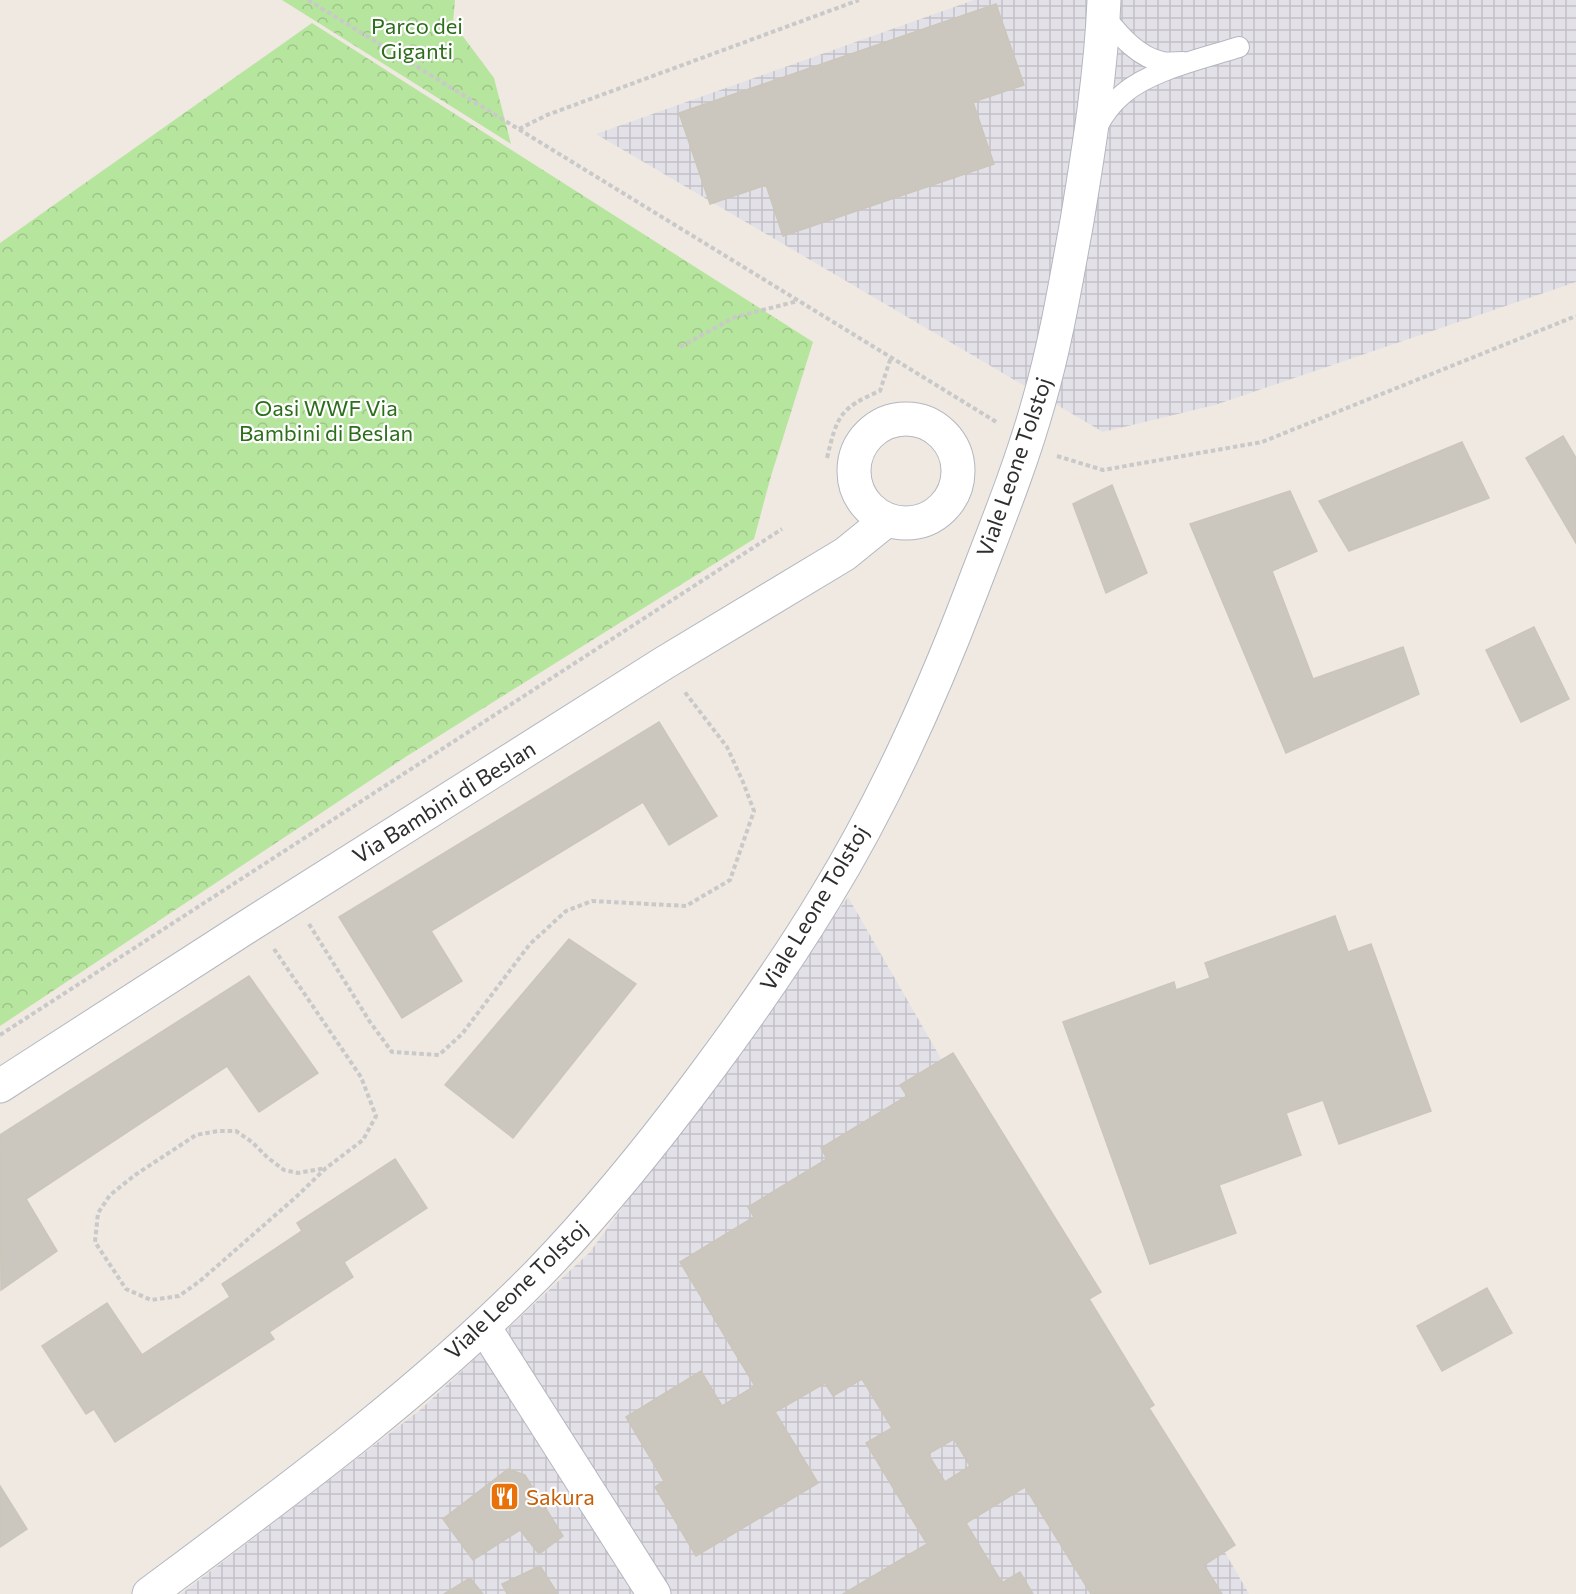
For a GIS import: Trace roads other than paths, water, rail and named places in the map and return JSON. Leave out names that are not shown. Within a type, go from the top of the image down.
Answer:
[{"type":"street","name":"Viale Leone Tolstoj","points":[[149,1594],[312,1472],[484,1327],[567,1244],[660,1134],[752,1010],[826,897],[891,775],[929,694],[960,622],[1040,401],[1062,307],[1090,138],[1104,8]]},
{"type":"street","name":"Via Bambini di Beslan","points":[[0,1086],[291,898],[664,663],[844,555],[887,520]]},
{"type":"street","points":[[484,1327],[654,1594]]},
{"type":"lane","points":[[1104,8],[1119,34],[1146,56],[1163,62],[1188,62]]},
{"type":"lane","points":[[1090,138],[1107,110],[1124,93],[1144,80],[1188,62],[1239,47]]},
{"type":"place","name":"Sakura","points":[[505,1497]]},
{"type":"park label","name":"Parco dei Giganti","points":[[417,38]]},
{"type":"park label","name":"Oasi WWF Via Bambini di Beslan","points":[[326,420]]}]
